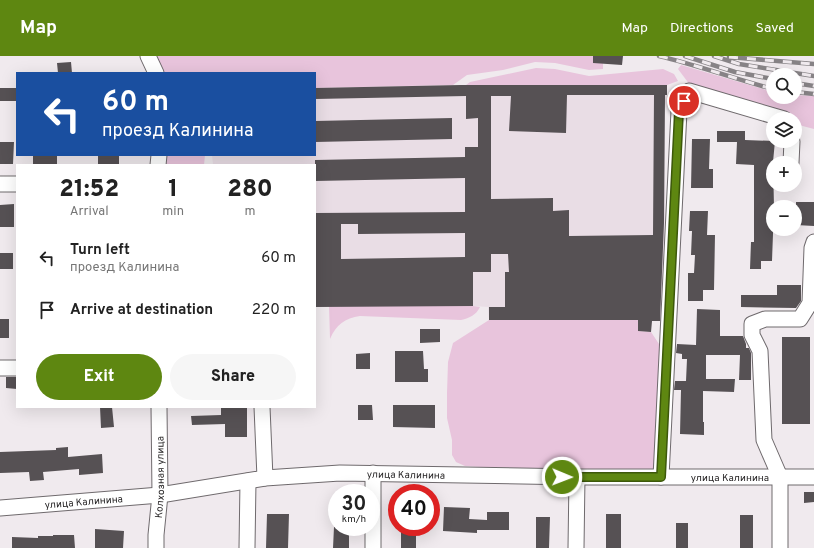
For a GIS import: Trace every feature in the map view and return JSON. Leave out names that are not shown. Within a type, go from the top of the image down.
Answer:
[{"type":"street","points":[[149,57],[156,72]]},
{"type":"street","points":[[661,477],[679,111],[689,91],[766,114]]},
{"type":"street","points":[[0,184],[16,184]]},
{"type":"street","points":[[780,548],[780,477],[764,440],[760,351],[752,335],[752,324],[765,319],[800,319],[812,302],[812,248],[814,242]]},
{"type":"street","points":[[0,368],[16,368]]},
{"type":"street","name":"Колхозная улица","points":[[156,548],[160,495],[159,408]]},
{"type":"street","points":[[262,408],[265,478]]},
{"type":"street","name":"улица Калинина","points":[[0,508],[160,495],[265,478],[340,473],[576,477],[814,477]]},
{"type":"street","points":[[373,473],[373,548]]},
{"type":"street","points":[[576,477],[576,548]]},
{"type":"street","points":[[247,548],[248,481]]},
{"type":"shaded area","points":[[153,56],[603,56],[603,69],[589,70],[555,63],[535,62],[503,70],[467,75],[453,85],[316,88],[316,72],[159,72]]},
{"type":"shaded area","points":[[681,65],[766,90],[766,104],[802,104],[802,95],[814,96],[814,129],[802,126],[802,112],[766,112],[766,116],[693,89],[678,69]]},
{"type":"shaded area","points":[[536,68],[555,69],[589,76],[663,69],[674,74],[678,81],[667,85],[466,85],[470,82]]},
{"type":"shaded area","points":[[453,85],[667,85],[665,109],[664,321],[652,321],[651,332],[638,331],[638,320],[489,320],[488,307],[316,307],[316,164],[213,164],[212,156],[316,156],[316,88]]},
{"type":"shaded area","points":[[163,156],[205,156],[204,164],[163,164]]},
{"type":"shaded area","points":[[329,306],[480,307],[472,316],[461,320],[360,316],[350,318],[338,326],[330,339]]},
{"type":"shaded area","points":[[489,320],[638,320],[638,331],[651,332],[661,347],[658,472],[481,467],[465,466],[456,462],[452,455],[452,440],[447,418],[448,362],[453,343]]},
{"type":"building","points":[[593,56],[623,56],[622,65],[593,63]]},
{"type":"building","points":[[71,62],[72,72],[58,72],[57,63]]},
{"type":"building","points":[[461,85],[667,85],[667,95],[665,95],[664,223],[660,321],[652,321],[651,332],[638,331],[638,320],[489,320],[489,307],[505,307],[505,272],[509,272],[508,254],[491,254],[491,272],[473,272],[473,306],[316,307],[316,213],[465,212],[465,178],[316,181],[315,160],[465,157],[465,147],[478,147],[478,118],[466,119],[466,96],[316,99],[316,88]],"holes":[[[567,95],[654,95],[653,235],[569,236],[569,210],[553,211],[553,198],[491,199],[491,96],[511,96],[509,131],[566,133]],[[341,224],[358,224],[358,234],[465,233],[465,257],[341,259]]]},
{"type":"building","points":[[0,88],[16,88],[16,101],[0,101]]},
{"type":"building","points":[[452,118],[452,139],[316,142],[316,121]]},
{"type":"building","points":[[717,131],[745,131],[745,140],[766,141],[766,148],[774,148],[774,156],[766,156],[766,192],[774,192],[774,200],[766,200],[766,236],[773,236],[772,261],[761,261],[761,269],[750,269],[751,242],[754,242],[754,165],[736,164],[737,142],[717,142]]},
{"type":"building","points":[[692,139],[710,139],[709,169],[713,169],[713,188],[691,188]]},
{"type":"building","points":[[0,142],[14,142],[13,164],[0,164]]},
{"type":"building","points":[[33,156],[57,156],[57,164],[33,164]]},
{"type":"building","points":[[98,156],[119,156],[119,164],[98,164]]},
{"type":"building","points":[[802,202],[814,202],[814,226],[802,225]]},
{"type":"building","points":[[14,204],[14,227],[0,227],[0,205]]},
{"type":"building","points":[[690,211],[708,211],[707,235],[715,235],[714,290],[703,290],[703,301],[688,301],[688,273],[694,273],[695,255],[691,255],[692,231],[689,231]]},
{"type":"building","points":[[0,253],[13,253],[13,269],[0,269]]},
{"type":"building","points":[[777,285],[801,285],[801,301],[796,308],[741,307],[741,295],[777,295]]},
{"type":"building","points":[[697,309],[720,310],[720,336],[743,336],[746,348],[749,348],[751,353],[751,380],[739,380],[740,355],[706,355],[706,379],[735,379],[734,392],[703,391],[704,435],[680,434],[681,390],[674,390],[675,381],[686,381],[687,359],[682,359],[682,354],[676,353],[677,344],[696,345]]},
{"type":"building","points":[[0,319],[9,319],[9,338],[0,338]]},
{"type":"building","points":[[420,329],[440,329],[440,342],[420,343]]},
{"type":"building","points":[[782,337],[810,337],[810,424],[782,424]]},
{"type":"building","points":[[395,351],[423,351],[424,369],[428,369],[428,382],[395,382]]},
{"type":"building","points":[[370,353],[370,369],[356,369],[356,354]]},
{"type":"building","points":[[6,377],[16,377],[16,389],[6,388]]},
{"type":"building","points":[[358,405],[372,405],[373,420],[358,420]]},
{"type":"building","points":[[393,405],[435,405],[435,428],[393,427]]},
{"type":"building","points":[[100,408],[112,408],[114,427],[101,428]]},
{"type":"building","points":[[221,408],[247,408],[247,437],[225,437],[225,424],[192,425],[191,416],[221,415]]},
{"type":"building","points":[[68,447],[68,457],[102,454],[103,473],[79,475],[79,469],[43,472],[44,480],[30,481],[29,472],[0,473],[0,452],[56,450],[56,448]]},
{"type":"building","points":[[804,492],[814,492],[814,502],[804,503]]},
{"type":"building","points":[[444,507],[470,508],[469,519],[487,520],[487,512],[509,512],[509,530],[477,530],[477,533],[443,531]]},
{"type":"building","points":[[267,514],[289,514],[288,548],[266,548]]},
{"type":"building","points":[[606,514],[621,514],[621,548],[606,548]]},
{"type":"building","points":[[740,515],[753,515],[753,548],[740,548]]},
{"type":"building","points":[[536,517],[550,517],[549,548],[536,548]]},
{"type":"building","points":[[676,523],[688,523],[688,548],[676,548]]},
{"type":"building","points":[[95,529],[124,531],[123,548],[95,548]]},
{"type":"building","points":[[74,535],[75,548],[12,548],[12,537],[38,538],[38,536]]},
{"type":"building","points":[[334,536],[349,536],[349,548],[333,548]]},
{"type":"building","points":[[401,536],[416,536],[416,548],[401,548]]},
{"type":"railway","points":[[659,56],[766,87]]},
{"type":"railway","points":[[685,56],[735,72],[766,78]]},
{"type":"railway","points":[[714,56],[739,64],[814,76]]},
{"type":"railway","points":[[729,57],[814,64]]},
{"type":"railway","points":[[802,84],[814,86]]},
{"type":"railway","points":[[802,93],[814,94]]},
{"type":"route","points":[[562,477],[661,477],[679,111],[684,101]]}]
